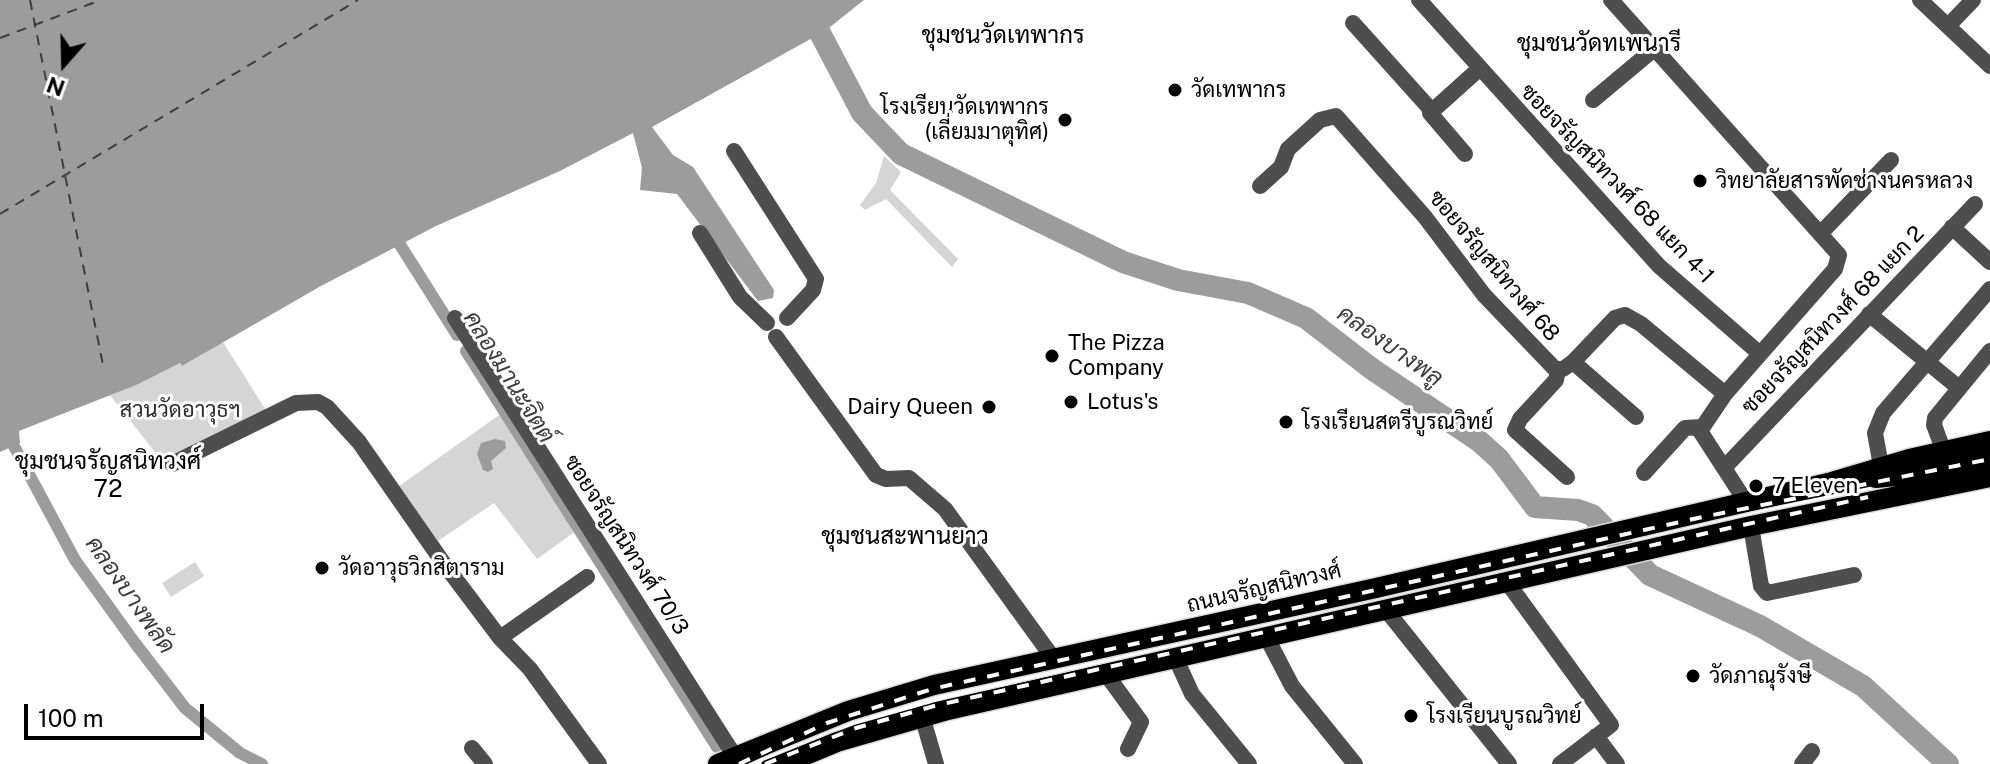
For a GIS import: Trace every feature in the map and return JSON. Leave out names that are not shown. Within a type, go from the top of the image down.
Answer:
[{"type":"main road","name":"ถนนจรัญสนิทวงศ์","points":[[726,760],[848,711],[934,685],[1350,594],[1828,483],[1881,466],[1990,441]]},
{"type":"main road","name":"ถนนจรัญสนิทวงศ์","points":[[1828,483],[1915,474],[1990,457]]},
{"type":"main road","points":[[1834,508],[1990,467]]},
{"type":"main road","points":[[794,762],[837,742],[922,716],[1751,526],[1990,477]]},
{"type":"street","name":"ซอยจรัญสนิทวงศ์ 68 แยก 4-1","points":[[1419,0],[1659,266],[1759,353]]},
{"type":"street","points":[[1611,0],[1839,255],[1835,269],[1759,353],[1701,427],[1703,440],[1746,502]]},
{"type":"street","points":[[1920,0],[1990,66]]},
{"type":"street","points":[[1948,26],[1973,0]]},
{"type":"street","points":[[1353,23],[1432,111],[1430,113],[1465,154]]},
{"type":"street","points":[[1593,100],[1654,49]]},
{"type":"street","points":[[1432,111],[1479,69]]},
{"type":"street","name":"ซอยจรัญสนิทวงศ์ 68","points":[[1260,186],[1281,167],[1288,149],[1320,120],[1336,116],[1425,217],[1491,303],[1547,363],[1565,366],[1615,318],[1625,315],[1641,324],[1725,394]]},
{"type":"street","points":[[734,151],[816,279],[813,290],[787,318],[788,331],[772,330]]},
{"type":"street","points":[[1820,234],[1891,160]]},
{"type":"street","name":"ซอยจรัญสนิทวงศ์ 68 แยก 2","points":[[1724,468],[1975,204]]},
{"type":"street","points":[[1952,227],[1990,262]]},
{"type":"street","points":[[700,233],[740,297],[772,330],[876,475],[909,478],[945,509],[1053,658]]},
{"type":"street","points":[[1881,466],[1875,433],[1877,423],[1927,359],[1990,289]]},
{"type":"street","points":[[1869,314],[1959,388]]},
{"type":"street","name":"ซอยจรัญสนิทวงศ์ 70/3","points":[[455,318],[726,760]]},
{"type":"street","points":[[1944,452],[1934,425],[1935,418],[1990,351]]},
{"type":"street","points":[[1567,477],[1515,430],[1520,419],[1565,366],[1636,417]]},
{"type":"street","points":[[172,464],[281,409],[296,403],[318,402],[359,442],[500,638],[515,654],[590,762]]},
{"type":"street","points":[[1644,473],[1685,428],[1701,427]]},
{"type":"street","points":[[1751,526],[1761,586],[1767,593],[1854,575]]},
{"type":"street","points":[[500,638],[587,577]]},
{"type":"street","points":[[1507,582],[1611,725],[1560,764]]},
{"type":"street","points":[[1387,611],[1509,764]]},
{"type":"street","points":[[1267,638],[1292,686],[1355,764]]},
{"type":"street","points":[[1176,659],[1192,694],[1249,764]]},
{"type":"street","points":[[1106,674],[1141,722],[1128,749]]},
{"type":"street","points":[[922,716],[936,764]]},
{"type":"street","points":[[1596,736],[1617,764]]},
{"type":"street","points":[[472,748],[485,764]]},
{"type":"green space","points":[[884,156],[901,172],[890,190],[958,259],[952,267],[886,199],[865,210],[860,205],[876,183]]},
{"type":"green space","name":"สวนวัดอาวุธฯ","points":[[223,342],[267,412],[165,465],[110,395],[180,363],[182,366]]},
{"type":"green space","points":[[502,413],[576,531],[537,559],[494,503],[438,541],[399,486]]},
{"type":"green space","points":[[195,562],[204,576],[171,597],[162,583]]},
{"type":"shaded area","points":[[0,0],[864,0],[825,31],[652,127],[673,155],[693,167],[774,290],[773,298],[758,301],[677,194],[640,190],[642,168],[633,133],[560,171],[436,226],[321,286],[182,366],[180,363],[136,385],[19,431],[20,443],[0,452]]},
{"type":"shaded area","points":[[495,439],[505,441],[506,448],[491,461],[493,469],[488,472],[483,470],[477,454],[481,443]]},
{"type":"waterway","name":"คลองบางพลู","points":[[797,0],[820,33],[862,113],[901,154],[1123,262],[1178,280],[1248,293],[1306,318],[1372,369],[1479,441],[1499,459],[1535,507],[1578,510],[1592,515],[1650,575],[1760,626],[1863,686],[1948,764]]},
{"type":"waterway","name":"คลองมานะจิตต์","points":[[392,232],[457,335]]},
{"type":"waterway","name":"คลองมานะจิตต์","points":[[466,351],[717,747]]},
{"type":"waterway","name":"คลองบางพลัด","points":[[0,420],[75,560],[135,643],[185,708],[240,753],[262,764]]},
{"type":"ferry route","points":[[30,0],[103,365]]},
{"type":"ferry route","points":[[0,38],[101,0]]},
{"type":"ferry route","points":[[0,214],[358,0]]},
{"type":"railway","points":[[739,764],[827,723],[932,689],[1698,518],[1990,459]]},
{"type":"railway","points":[[765,764],[856,728],[934,706],[1868,497]]},
{"type":"place","name":"วัดเทพากร","points":[[1175,90]]},
{"type":"place","name":"โรงเรียนวัดเทพากร (เลี่ยมมาตุทิศ)","points":[[1065,120]]},
{"type":"place","name":"วิทยาลัยสารพัดช่างนครหลวง","points":[[1700,181]]},
{"type":"place","name":"The Pizza Company","points":[[1052,356]]},
{"type":"place","name":"Lotus's","points":[[1071,402]]},
{"type":"place","name":"Dairy Queen","points":[[989,407]]},
{"type":"place","name":"โรงเรียนสตรีบูรณวิทย์","points":[[1286,422]]},
{"type":"place","name":"7 Eleven","points":[[1756,486]]},
{"type":"place","name":"วัดอาวุธวิกสิตาราม","points":[[322,568]]},
{"type":"place","name":"วัดภาณุรังษี","points":[[1693,676]]},
{"type":"place","name":"โรงเรียนบูรณวิทย์","points":[[1411,716]]},
{"type":"district","name":"ชุมชนวัดเทพากร","points":[[1003,36]]},
{"type":"district","name":"ชุมชนวัดทเพนารี","points":[[1599,44]]},
{"type":"district","name":"ชุมชนจรัญสนิทวงศ์ 72","points":[[108,476]]},
{"type":"district","name":"ชุมชนสะพานยาว","points":[[905,537]]}]
